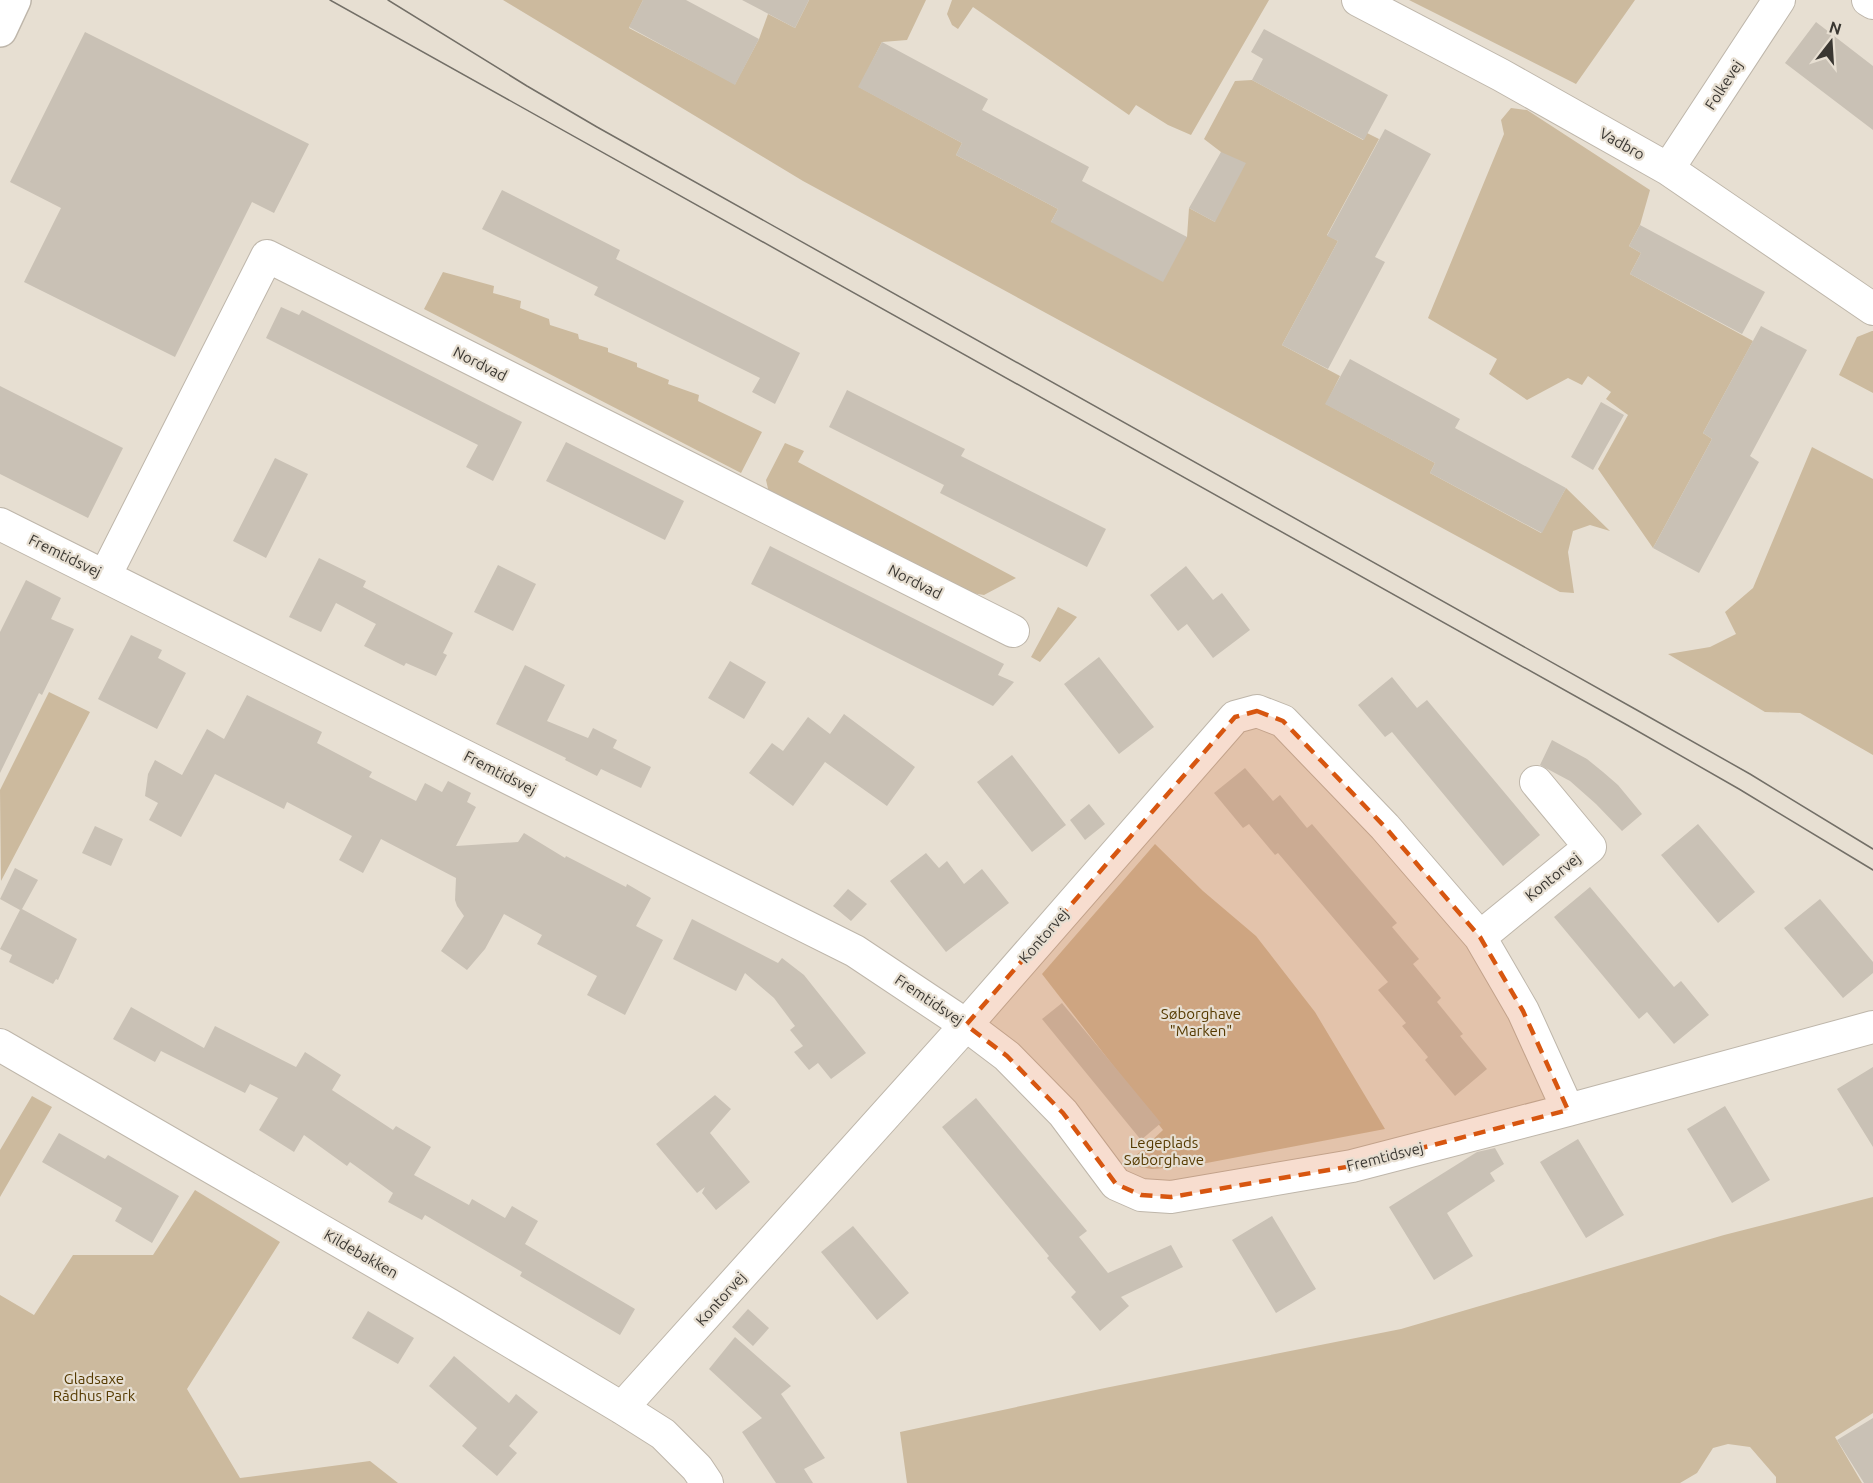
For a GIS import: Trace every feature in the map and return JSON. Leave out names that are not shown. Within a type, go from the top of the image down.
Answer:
[{"type":"main road","points":[[0,30],[14,0]]},
{"type":"street","name":"Vadbro","points":[[1358,0],[1501,75],[1668,169],[1873,309]]},
{"type":"street","name":"Folkevej","points":[[1668,169],[1779,0]]},
{"type":"street","points":[[1868,0],[1873,3]]},
{"type":"street","name":"Nordvad","points":[[105,576],[267,256],[1013,631]]},
{"type":"street","name":"Fremtidsvej","points":[[0,524],[855,951],[966,1025],[1007,1056],[1063,1113],[1116,1184],[1141,1195],[1171,1197],[1352,1166],[1873,1027]]},
{"type":"street","name":"Kontorvej","points":[[622,1408],[966,1025],[1235,717],[1257,711],[1283,721],[1385,827],[1480,937],[1523,1011],[1568,1110]]},
{"type":"street","name":"Kontorvej","points":[[1480,937],[1590,847],[1536,782]]},
{"type":"street","name":"Kildebakken","points":[[0,1045],[448,1304],[622,1408],[663,1434],[697,1468],[707,1483]]},
{"type":"highlighted area","points":[[1257,711],[1283,721],[1385,827],[1480,937],[1523,1011],[1568,1110],[1352,1166],[1171,1197],[1141,1195],[1116,1184],[1063,1113],[1007,1056],[966,1025],[1235,717]]},
{"type":"green space","points":[[503,0],[643,0],[629,28],[735,84],[759,39],[768,14],[795,28],[809,0],[926,0],[907,40],[882,42],[859,87],[962,143],[956,155],[1058,209],[1051,222],[1187,237],[1189,208],[1215,222],[1221,152],[1204,139],[1235,81],[1252,80],[1363,140],[1367,133],[1379,139],[1327,235],[1338,241],[1282,345],[1340,376],[1326,404],[1435,463],[1430,473],[1541,533],[1566,488],[1610,531],[1590,525],[1573,531],[1568,552],[1574,593],[1560,592],[803,181]]},
{"type":"green space","points":[[952,0],[1269,0],[1191,135],[1168,125],[1136,105],[1129,115],[973,7],[958,29],[952,25],[947,14]]},
{"type":"green space","points":[[1409,0],[1635,0],[1576,84]]},
{"type":"green space","points":[[1511,108],[1527,110],[1650,190],[1640,225],[1629,246],[1641,253],[1630,274],[1753,341],[1703,433],[1712,439],[1653,548],[1598,469],[1628,415],[1606,399],[1611,392],[1588,376],[1582,385],[1568,378],[1527,400],[1489,374],[1497,359],[1428,318],[1504,134],[1501,120]]},
{"type":"green space","points":[[443,272],[494,286],[493,293],[521,301],[520,308],[549,319],[550,325],[578,334],[579,339],[608,348],[608,352],[637,363],[637,367],[669,380],[668,384],[699,395],[698,401],[762,432],[741,473],[424,309]]},
{"type":"green space","points":[[1873,331],[1873,393],[1839,375],[1857,337]]},
{"type":"green space","points":[[785,443],[804,451],[798,462],[1016,578],[984,595],[965,592],[769,493],[766,480]]},
{"type":"green space","points":[[1812,447],[1873,479],[1873,755],[1800,713],[1765,712],[1668,654],[1710,647],[1736,634],[1725,612],[1753,588]]},
{"type":"green space","points":[[1058,607],[1077,617],[1040,662],[1031,657]]},
{"type":"green space","points":[[49,692],[90,712],[1,881],[0,790]]},
{"type":"green space","name":"Søborghave \"Marken\"","points":[[1155,844],[1203,891],[1256,936],[1315,1012],[1385,1129],[1191,1166],[1152,1169],[1140,1167],[1130,1161],[1163,1130],[1042,974]]},
{"type":"green space","points":[[32,1096],[52,1107],[0,1197],[0,1150]]},
{"type":"green space","name":"Gladsaxe Rådhus Park","points":[[195,1190],[280,1242],[187,1389],[240,1478],[370,1461],[398,1483],[0,1483],[0,1295],[34,1315],[73,1255],[153,1255]]},
{"type":"green space","points":[[1873,1197],[1873,1413],[1835,1437],[1862,1483],[1776,1483],[1776,1477],[1750,1447],[1728,1444],[1713,1448],[1697,1473],[1680,1483],[907,1483],[900,1432],[1100,1389],[1401,1329],[1724,1235]]},
{"type":"building","points":[[643,0],[686,0],[759,39],[735,85],[629,27]]},
{"type":"building","points":[[742,0],[809,0],[795,28]]},
{"type":"building","points":[[1816,22],[1873,66],[1873,130],[1785,63]]},
{"type":"building","points":[[1264,29],[1388,95],[1364,140],[1252,80],[1263,59],[1251,52]]},
{"type":"building","points":[[85,32],[309,144],[274,213],[252,202],[175,357],[24,282],[61,208],[10,182]]},
{"type":"building","points":[[882,42],[988,99],[982,110],[1089,167],[1082,181],[1187,237],[1163,282],[1051,222],[1058,209],[956,155],[962,143],[858,87]]},
{"type":"building","points":[[1385,129],[1431,154],[1375,257],[1385,262],[1328,369],[1282,345],[1338,241],[1327,236]]},
{"type":"building","points":[[1221,152],[1246,163],[1215,222],[1189,208]]},
{"type":"building","points":[[502,190],[620,250],[616,259],[800,353],[775,404],[752,392],[760,378],[594,295],[598,287],[482,229]]},
{"type":"building","points":[[1640,225],[1765,292],[1742,334],[1630,274],[1641,253],[1629,246]]},
{"type":"building","points":[[281,307],[299,315],[302,310],[522,422],[493,481],[466,467],[478,445],[266,338]]},
{"type":"building","points":[[1761,326],[1807,350],[1750,456],[1759,462],[1699,573],[1653,548],[1712,439],[1703,433]]},
{"type":"building","points":[[1350,359],[1460,419],[1455,428],[1566,488],[1542,533],[1430,473],[1435,463],[1325,404]]},
{"type":"building","points":[[0,386],[123,448],[88,518],[0,474]]},
{"type":"building","points":[[847,390],[965,449],[961,456],[1106,529],[1087,567],[940,493],[944,485],[829,427]]},
{"type":"building","points":[[1601,402],[1624,415],[1593,470],[1571,457]]},
{"type":"building","points":[[566,442],[684,501],[665,540],[546,481]]},
{"type":"building","points":[[275,458],[308,474],[266,558],[233,541]]},
{"type":"building","points":[[770,546],[1004,664],[998,675],[1014,682],[993,706],[751,584]]},
{"type":"building","points":[[319,558],[366,581],[363,587],[453,633],[443,653],[447,655],[436,676],[406,663],[404,666],[364,646],[376,624],[336,603],[321,632],[289,617]]},
{"type":"building","points":[[498,565],[536,584],[513,631],[474,612]]},
{"type":"building","points":[[1186,566],[1213,600],[1222,593],[1250,630],[1213,658],[1187,624],[1178,631],[1150,595]]},
{"type":"building","points":[[26,580],[61,598],[51,619],[74,629],[42,695],[39,693],[0,773],[0,632]]},
{"type":"building","points":[[131,635],[162,650],[158,658],[186,673],[157,729],[98,699]]},
{"type":"building","points":[[1099,657],[1154,727],[1119,754],[1064,684]]},
{"type":"building","points":[[730,661],[766,682],[744,719],[708,698]]},
{"type":"building","points":[[525,665],[565,685],[547,721],[588,738],[593,728],[617,740],[613,748],[651,767],[641,788],[601,769],[597,776],[565,760],[566,758],[496,724]]},
{"type":"building","points":[[1392,677],[1417,708],[1427,700],[1540,835],[1503,866],[1392,732],[1385,737],[1358,705]]},
{"type":"building","points":[[247,695],[322,732],[317,743],[372,772],[369,777],[416,801],[425,783],[442,792],[448,781],[471,793],[467,802],[476,807],[456,846],[518,842],[524,833],[565,858],[566,856],[626,887],[627,884],[651,898],[636,926],[663,940],[625,1015],[587,995],[597,976],[537,944],[542,935],[504,914],[485,949],[467,970],[441,951],[464,916],[455,900],[456,878],[381,839],[363,873],[339,860],[352,836],[287,802],[284,809],[215,774],[181,837],[149,820],[158,803],[145,796],[148,774],[155,760],[182,775],[207,729],[224,739]]},
{"type":"building","points":[[844,714],[915,767],[887,806],[825,762],[793,806],[749,773],[772,743],[783,751],[808,717],[830,734]]},
{"type":"building","points":[[1552,740],[1587,759],[1603,772],[1618,785],[1642,814],[1622,831],[1570,781],[1540,765]]},
{"type":"building","points":[[1012,755],[1066,825],[1032,852],[977,782]]},
{"type":"building","points":[[1245,768],[1273,801],[1280,795],[1307,828],[1312,824],[1397,923],[1392,927],[1419,959],[1413,964],[1441,998],[1437,1002],[1463,1034],[1460,1036],[1487,1069],[1455,1096],[1425,1060],[1428,1057],[1402,1026],[1406,1023],[1378,990],[1388,982],[1278,853],[1275,855],[1249,824],[1243,828],[1214,793]]},
{"type":"building","points":[[1089,804],[1105,824],[1085,840],[1070,820]]},
{"type":"building","points":[[1698,824],[1755,892],[1718,923],[1661,855]]},
{"type":"building","points":[[95,826],[123,839],[111,866],[82,853]]},
{"type":"building","points":[[926,853],[939,868],[947,861],[964,884],[982,869],[1009,903],[946,952],[890,881]]},
{"type":"building","points":[[15,868],[38,880],[22,909],[77,939],[58,980],[56,979],[53,984],[9,962],[12,955],[0,949],[20,910],[0,899]]},
{"type":"building","points":[[1590,887],[1674,987],[1681,981],[1709,1015],[1674,1044],[1647,1012],[1639,1019],[1554,917]]},
{"type":"building","points":[[848,889],[867,904],[851,921],[833,906]]},
{"type":"building","points":[[1820,899],[1873,962],[1873,973],[1843,998],[1784,928]]},
{"type":"building","points":[[692,919],[778,963],[782,958],[804,975],[866,1053],[831,1079],[818,1063],[809,1070],[794,1052],[803,1046],[790,1030],[795,1026],[774,998],[745,973],[736,991],[673,959]]},
{"type":"building","points":[[1062,1003],[1161,1123],[1141,1140],[1042,1019]]},
{"type":"building","points":[[131,1007],[204,1048],[215,1026],[296,1067],[305,1052],[341,1075],[332,1090],[393,1130],[396,1126],[431,1147],[414,1175],[469,1205],[472,1199],[505,1218],[512,1206],[538,1221],[525,1244],[635,1309],[620,1335],[520,1276],[522,1272],[425,1215],[422,1220],[388,1202],[393,1193],[350,1162],[347,1166],[304,1135],[294,1152],[259,1130],[278,1098],[250,1084],[245,1093],[161,1051],[155,1062],[113,1039]]},
{"type":"building","points":[[1873,1067],[1873,1147],[1837,1089]]},
{"type":"building","points":[[715,1095],[731,1109],[710,1133],[750,1182],[716,1210],[702,1193],[705,1187],[697,1193],[656,1144]]},
{"type":"building","points":[[976,1098],[1087,1231],[1079,1237],[1108,1273],[1171,1245],[1183,1267],[1121,1297],[1129,1306],[1100,1331],[1071,1297],[1076,1292],[1047,1258],[1049,1256],[942,1127]]},
{"type":"building","points":[[1725,1106],[1770,1180],[1732,1203],[1687,1129]]},
{"type":"building","points":[[59,1133],[105,1159],[108,1155],[179,1196],[152,1243],[115,1221],[122,1208],[42,1162]]},
{"type":"building","points":[[1578,1139],[1624,1215],[1586,1238],[1540,1162]]},
{"type":"building","points":[[1495,1148],[1504,1164],[1490,1173],[1495,1181],[1447,1213],[1473,1256],[1434,1280],[1389,1207],[1477,1152]]},
{"type":"building","points":[[1272,1216],[1316,1289],[1276,1313],[1232,1240]]},
{"type":"building","points":[[853,1226],[909,1293],[877,1320],[821,1252]]},
{"type":"building","points":[[748,1309],[769,1328],[753,1346],[732,1327]]},
{"type":"building","points":[[368,1311],[414,1338],[398,1364],[352,1338]]},
{"type":"building","points":[[735,1337],[791,1386],[781,1394],[825,1458],[804,1469],[813,1483],[776,1483],[742,1432],[762,1418],[709,1369]]},
{"type":"building","points":[[454,1356],[509,1403],[516,1394],[538,1412],[509,1446],[517,1453],[497,1476],[462,1446],[477,1428],[429,1386]]},
{"type":"building","points":[[1873,1418],[1873,1483],[1864,1483],[1837,1440]]},
{"type":"tram line","points":[[330,0],[1627,725],[1873,870]]},
{"type":"tram line","points":[[388,0],[597,127],[1750,774],[1873,849]]},
{"type":"park label","name":"Legeplads Søborghave","points":[[1164,1152]]}]
